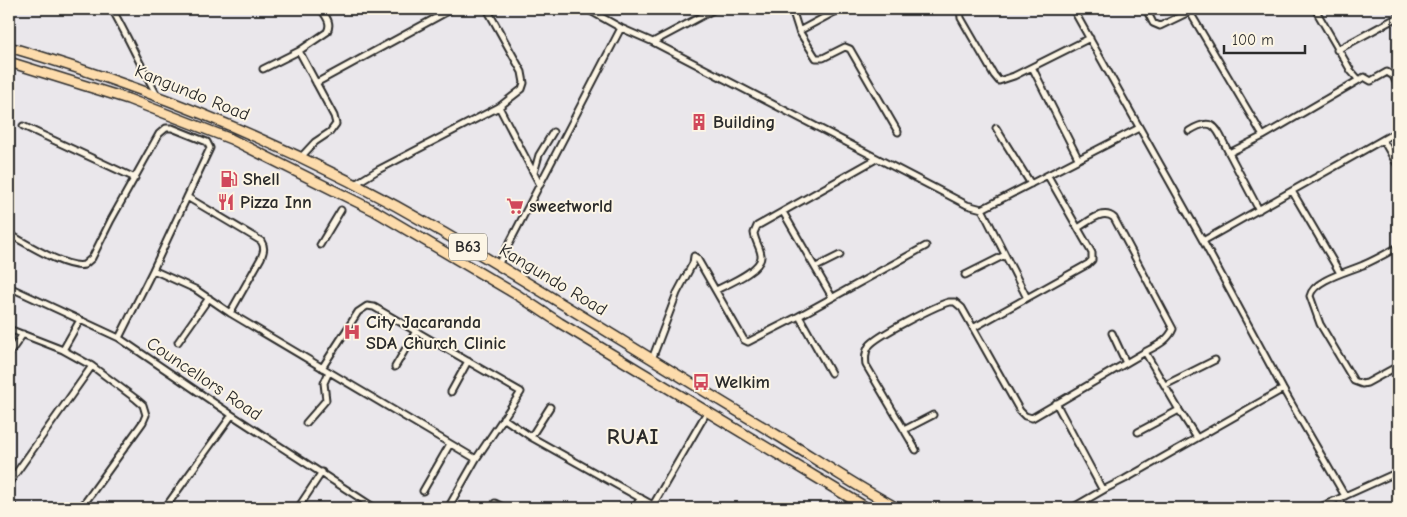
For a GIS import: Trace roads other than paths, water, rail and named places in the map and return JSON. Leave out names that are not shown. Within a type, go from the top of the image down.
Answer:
[{"type":"highway","name":"Kangundo Road","points":[[9,47],[54,60],[200,112],[301,157],[355,184],[443,232],[897,508]]},
{"type":"highway","name":"Kangundo Road","points":[[9,62],[128,99],[226,137],[375,211],[519,296],[560,323],[867,508]]},
{"type":"highway","points":[[128,99],[130,86]]},
{"type":"highway","points":[[194,124],[200,112]]},
{"type":"highway","points":[[226,137],[231,125]]},
{"type":"street","points":[[112,9],[127,36],[140,66],[158,96]]},
{"type":"street","points":[[263,69],[298,51],[327,32],[329,22],[321,9]]},
{"type":"street","points":[[316,83],[452,9]]},
{"type":"street","points":[[355,184],[378,170],[499,107],[522,89],[524,83],[522,72],[487,9]]},
{"type":"street","points":[[587,9],[876,159],[967,205],[982,210],[1027,298]]},
{"type":"street","points":[[653,42],[715,9]]},
{"type":"street","points":[[792,9],[799,31],[816,58],[823,58],[845,47],[850,49],[898,132]]},
{"type":"street","points":[[799,31],[840,9]]},
{"type":"street","points":[[960,9],[961,18],[999,81],[1032,68],[1090,38]]},
{"type":"street","points":[[1073,9],[1345,496]]},
{"type":"street","points":[[1146,9],[1153,23],[1160,26],[1188,10],[1263,136]]},
{"type":"street","points":[[1315,9],[1337,50],[1359,80]]},
{"type":"street","points":[[1337,50],[1398,17]]},
{"type":"street","points":[[498,265],[621,28]]},
{"type":"street","points":[[298,51],[334,116],[336,124],[330,132],[314,142],[301,157]]},
{"type":"street","points":[[1032,68],[1078,158]]},
{"type":"street","points":[[1229,153],[1263,136],[1364,77],[1371,81],[1387,72],[1393,76],[1398,86]]},
{"type":"street","points":[[499,107],[540,184]]},
{"type":"street","points":[[9,234],[73,266],[84,266],[92,258],[110,220],[158,134],[166,128],[170,115]]},
{"type":"street","points":[[1189,131],[1200,124],[1210,124],[1214,127],[1259,210]]},
{"type":"street","points":[[23,126],[135,178]]},
{"type":"street","points":[[119,338],[209,151],[207,142],[184,132],[166,128]]},
{"type":"street","points":[[996,128],[1031,184]]},
{"type":"street","points":[[982,210],[1138,128]]},
{"type":"street","points":[[1203,241],[1398,131]]},
{"type":"street","points":[[534,174],[539,155],[553,132]]},
{"type":"street","points":[[1383,140],[1398,166]]},
{"type":"street","points":[[716,290],[738,279],[758,265],[761,255],[754,230],[758,226],[876,159]]},
{"type":"street","points":[[973,328],[1090,262],[1092,254],[1048,176]]},
{"type":"street","points":[[1292,191],[1340,273]]},
{"type":"street","points":[[187,197],[262,241],[264,245],[262,258],[230,313]]},
{"type":"street","points":[[320,244],[341,210]]},
{"type":"street","points":[[783,212],[832,297]]},
{"type":"street","points":[[916,450],[866,365],[865,356],[868,348],[875,341],[940,305],[949,302],[959,304],[1020,410],[1025,416],[1032,418],[1166,340],[1171,335],[1173,329],[1114,218],[1104,214],[1078,228]]},
{"type":"street","points":[[652,359],[677,293],[693,262],[694,256],[697,258],[744,340],[747,342],[799,316],[926,246]]},
{"type":"street","points":[[1398,246],[1363,265],[1340,273],[1315,287],[1310,292],[1310,299],[1318,319],[1354,381],[1362,384],[1398,366]]},
{"type":"street","points":[[816,267],[840,255]]},
{"type":"street","points":[[965,275],[1005,255]]},
{"type":"street","points":[[153,270],[196,289],[230,313],[476,459]]},
{"type":"street","name":"Councellors Road","points":[[9,287],[119,338],[374,508]]},
{"type":"street","points":[[178,342],[209,298]]},
{"type":"street","points":[[322,368],[358,312],[368,306],[374,307],[521,392],[476,459],[448,508]]},
{"type":"street","points":[[799,316],[831,373]]},
{"type":"street","points":[[63,350],[80,320]]},
{"type":"street","points":[[9,329],[63,350],[92,366],[143,405],[146,415],[143,422],[81,508]]},
{"type":"street","points":[[395,367],[416,331]]},
{"type":"street","points":[[1112,333],[1126,363]]},
{"type":"street","points":[[9,354],[23,334]]},
{"type":"street","points":[[1145,352],[1197,438]]},
{"type":"street","points":[[1165,385],[1215,360]]},
{"type":"street","points":[[451,392],[468,361]]},
{"type":"street","points":[[9,483],[92,366]]},
{"type":"street","points":[[306,423],[326,400],[324,383],[329,372]]},
{"type":"street","points":[[1072,508],[1284,389]]},
{"type":"street","points":[[1056,404],[1101,487],[1104,489]]},
{"type":"street","points":[[531,437],[550,407]]},
{"type":"street","points":[[1138,432],[1179,410]]},
{"type":"street","points":[[164,508],[232,415]]},
{"type":"street","points":[[904,430],[933,415]]},
{"type":"street","points":[[503,418],[531,437],[656,507],[704,417]]},
{"type":"street","points":[[423,490],[450,444]]},
{"type":"street","points":[[298,508],[322,472]]},
{"type":"street","points":[[1318,508],[1398,472]]},
{"type":"street","points":[[634,508],[640,498]]},
{"type":"street","points":[[1339,499],[1344,508]]},
{"type":"street","points":[[9,500],[14,508]]},
{"type":"street","points":[[495,503],[505,508]]},
{"type":"place","name":"Building","points":[[699,122]]},
{"type":"place","name":"Shell","points":[[229,179]]},
{"type":"place","name":"Pizza Inn","points":[[226,202]]},
{"type":"place","name":"sweetworld","points":[[515,206]]},
{"type":"place","name":"City Jacaranda SDA Church Clinic","points":[[352,332]]},
{"type":"place","name":"Welkim","points":[[701,382]]},
{"type":"district","name":"RUAI","points":[[633,437]]}]
